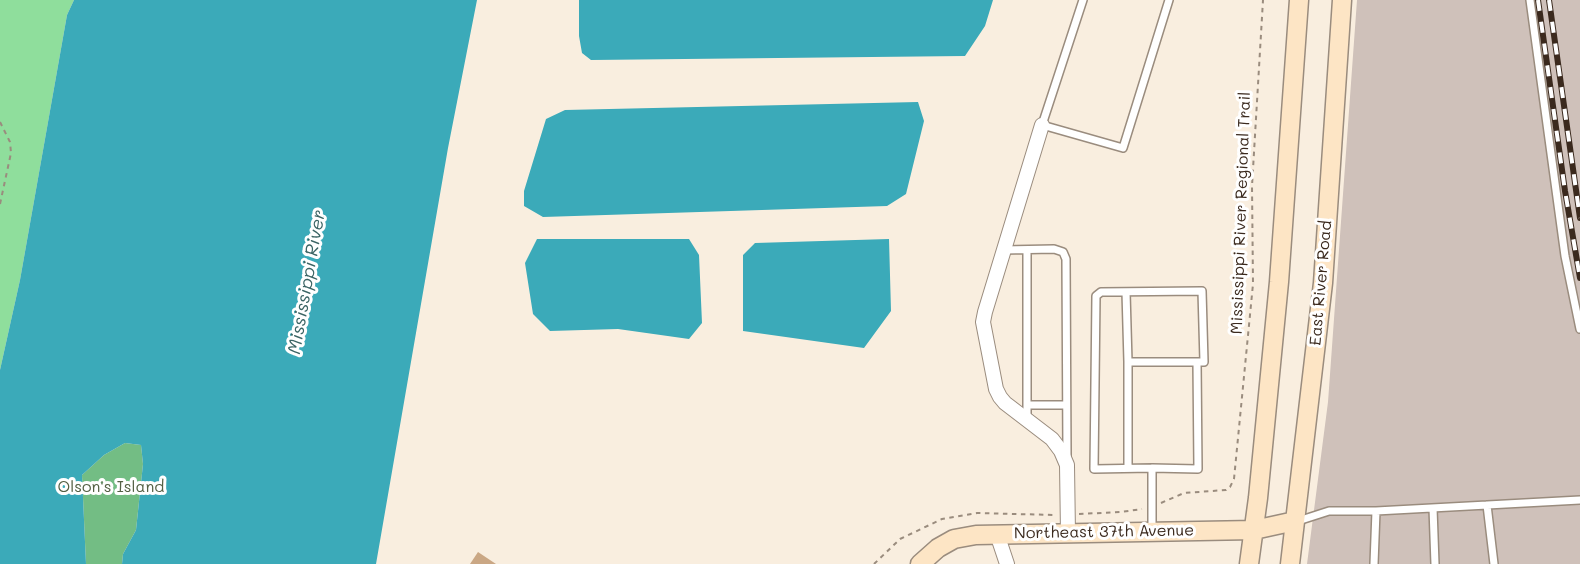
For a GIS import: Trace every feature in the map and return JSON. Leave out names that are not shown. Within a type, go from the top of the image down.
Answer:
[{"type":"street","points":[[1249,564],[1280,270],[1299,0]]},
{"type":"street","name":"East River Road","points":[[1290,564],[1323,283],[1342,0]]},
{"type":"street","points":[[1042,125],[985,312],[984,333],[996,389],[1000,397],[1052,439],[1067,465],[1068,534]]},
{"type":"street","name":"Northeast 37th Avenue","points":[[920,564],[938,548],[954,539],[976,535],[1254,530],[1295,521]]},
{"type":"street","points":[[997,534],[1006,564]]},
{"type":"lane","points":[[1083,0],[1042,125],[1123,148],[1169,0]]},
{"type":"lane","points":[[1530,0],[1565,256],[1580,329]]},
{"type":"lane","points":[[1003,250],[1054,249],[1063,252],[1066,259],[1067,465]]},
{"type":"lane","points":[[1027,250],[1027,419]]},
{"type":"lane","points":[[1128,362],[1197,362],[1203,362],[1202,291],[1101,292],[1096,296],[1094,469],[1198,469],[1197,362]]},
{"type":"lane","points":[[1126,292],[1128,468]]},
{"type":"lane","points":[[1027,405],[1066,405]]},
{"type":"lane","points":[[1152,468],[1152,532]]},
{"type":"lane","points":[[1295,521],[1329,511],[1376,512],[1580,500]]},
{"type":"lane","points":[[1487,505],[1494,564]]},
{"type":"lane","points":[[1433,508],[1435,564]]},
{"type":"lane","points":[[1374,564],[1376,512]]},
{"type":"path","name":"Mississippi River Regional Trail","points":[[1152,506],[1184,494],[1226,490],[1234,479],[1252,285],[1252,186],[1263,0]]},
{"type":"path","points":[[0,204],[11,153],[10,142],[1,124]]},
{"type":"shaded area","points":[[1357,0],[1580,0],[1580,564],[1307,564],[1328,402]]},
{"type":"green space","points":[[0,0],[74,0],[67,15],[20,280],[0,370]]},
{"type":"green space","name":"Olson's Island","points":[[125,443],[141,445],[143,464],[136,530],[123,554],[122,564],[86,564],[82,475],[104,455]]},
{"type":"water","name":"Mississippi River","points":[[74,0],[477,0],[448,148],[376,564],[122,564],[123,554],[136,530],[143,464],[141,445],[125,443],[104,455],[82,475],[86,564],[0,564],[0,370],[20,280],[67,15]]},
{"type":"water","points":[[579,0],[993,0],[985,26],[965,56],[591,60],[582,53],[579,36]]},
{"type":"water","points":[[918,102],[924,121],[906,194],[887,206],[543,217],[524,206],[524,191],[546,119],[565,110]]},
{"type":"water","points":[[537,239],[689,239],[699,255],[702,323],[689,339],[618,329],[550,331],[533,314],[525,263]]},
{"type":"water","points":[[889,239],[891,311],[864,348],[743,331],[743,255],[755,243]]},
{"type":"building","points":[[478,552],[496,564],[470,564]]},
{"type":"railway","points":[[1538,0],[1565,191],[1580,278]]},
{"type":"railway","points":[[1549,0],[1580,218]]}]
